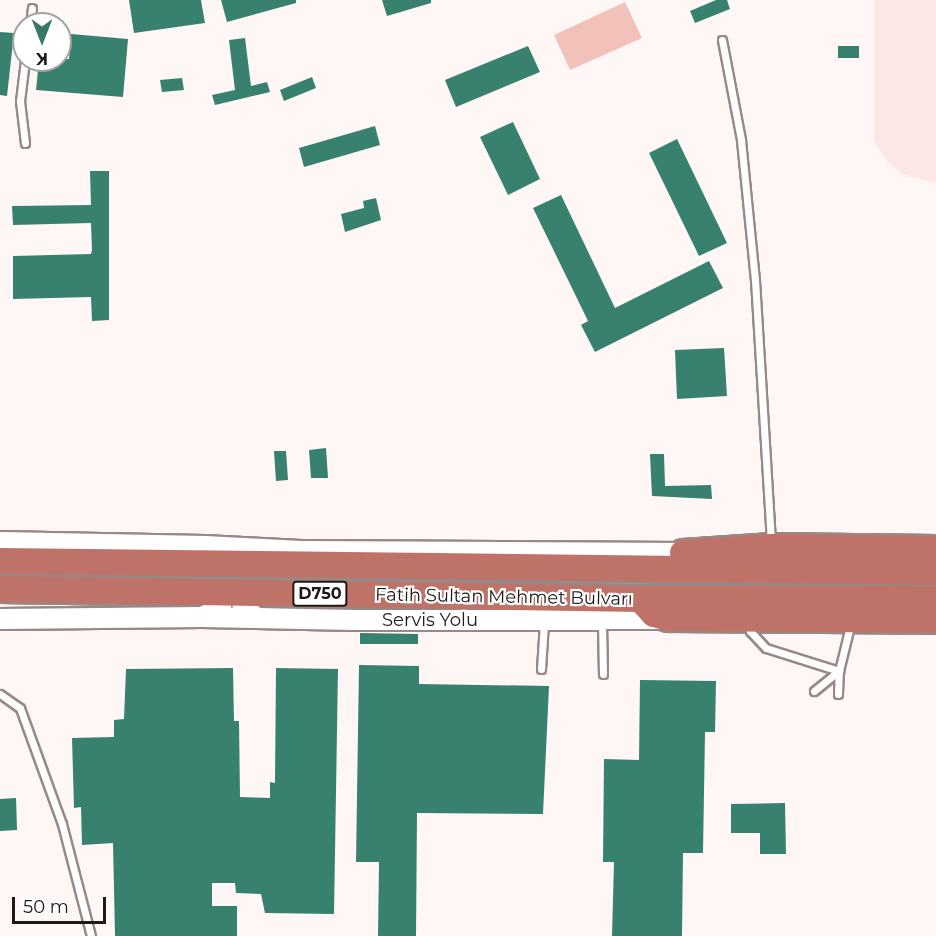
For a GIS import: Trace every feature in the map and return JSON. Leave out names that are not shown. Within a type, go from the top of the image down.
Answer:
[{"type":"highway","points":[[633,567],[684,553],[772,547],[936,549]]},
{"type":"highway","name":"Fatih Sultan Mehmet Bulvarı","points":[[0,561],[214,554],[277,565],[936,572]]},
{"type":"highway","name":"Fatih Sultan Mehmet Bulvarı","points":[[0,589],[634,599],[936,599]]},
{"type":"highway","points":[[634,599],[654,614],[688,618],[936,620]]},
{"type":"street","name":"Fatih Sultan Mehmet Bulvarı","points":[[0,542],[214,554]]},
{"type":"street","points":[[277,565],[301,551]]},
{"type":"street","points":[[214,554],[301,551],[684,553]]},
{"type":"street","points":[[0,619],[202,617],[219,608],[232,592],[256,618]]},
{"type":"street","points":[[602,620],[615,615],[634,599]]},
{"type":"street","name":"Servis Yolu","points":[[202,617],[544,620],[688,618]]},
{"type":"lane","points":[[32,8],[32,12]]},
{"type":"lane","points":[[722,40],[743,152],[772,547]]},
{"type":"lane","points":[[24,72],[20,101],[25,143]]},
{"type":"lane","points":[[750,619],[750,631],[766,648],[838,671]]},
{"type":"lane","points":[[542,669],[544,620]]},
{"type":"lane","points":[[602,620],[603,674]]},
{"type":"lane","points":[[838,694],[838,671],[851,620]]},
{"type":"lane","points":[[814,691],[838,671]]},
{"type":"lane","points":[[0,694],[20,708],[62,824],[91,936]]},
{"type":"shaded area","points":[[874,0],[936,0],[936,183],[904,175],[887,161],[874,141]]},
{"type":"shaded area","points":[[625,2],[642,38],[570,70],[554,35]]},
{"type":"building","points":[[129,0],[201,0],[205,23],[134,33]]},
{"type":"building","points":[[221,0],[296,0],[296,3],[227,22]]},
{"type":"building","points":[[382,0],[431,0],[431,3],[387,16]]},
{"type":"building","points":[[716,0],[727,0],[730,9],[695,23],[690,11]]},
{"type":"building","points":[[0,32],[12,33],[7,96],[0,95]]},
{"type":"building","points":[[72,34],[128,39],[123,97],[36,90],[38,72],[72,72]]},
{"type":"building","points":[[245,38],[251,86],[267,82],[270,92],[215,105],[212,95],[235,90],[229,40]]},
{"type":"building","points":[[528,46],[540,72],[456,107],[445,80]]},
{"type":"building","points":[[838,46],[859,46],[859,58],[838,58]]},
{"type":"building","points":[[312,77],[316,88],[284,101],[280,90]]},
{"type":"building","points":[[182,78],[184,90],[162,92],[160,80]]},
{"type":"building","points":[[513,122],[540,179],[508,195],[480,137]]},
{"type":"building","points":[[375,126],[380,145],[304,167],[299,148]]},
{"type":"building","points":[[677,139],[727,243],[699,256],[649,153]]},
{"type":"building","points":[[90,171],[109,171],[109,320],[92,321],[91,297],[13,299],[13,256],[91,254],[92,250],[91,223],[13,225],[12,206],[91,205]]},
{"type":"building","points":[[561,195],[615,308],[709,261],[723,288],[595,352],[581,325],[588,321],[533,208]]},
{"type":"building","points":[[376,198],[381,220],[345,232],[341,214],[364,208],[363,201]]},
{"type":"building","points":[[724,348],[727,396],[677,399],[675,350]]},
{"type":"building","points":[[326,448],[328,478],[311,478],[309,450]]},
{"type":"building","points":[[274,451],[286,451],[288,480],[276,481]]},
{"type":"building","points":[[650,454],[664,454],[665,486],[711,485],[712,499],[652,496]]},
{"type":"building","points":[[360,633],[418,634],[418,644],[360,644]]},
{"type":"building","points":[[359,665],[419,666],[419,684],[549,686],[543,814],[417,813],[416,936],[378,936],[379,862],[356,862]]},
{"type":"building","points":[[233,668],[234,721],[239,721],[240,797],[270,798],[270,782],[275,783],[276,668],[338,669],[334,914],[265,913],[261,894],[236,893],[235,883],[212,883],[212,906],[237,906],[237,936],[115,936],[113,843],[82,845],[81,807],[74,808],[72,738],[114,737],[114,720],[124,719],[126,669]]},
{"type":"building","points":[[640,680],[716,681],[715,732],[705,732],[703,853],[683,853],[682,936],[612,936],[614,862],[603,862],[604,759],[639,760]]},
{"type":"building","points":[[16,798],[17,830],[0,831],[0,799]]},
{"type":"building","points":[[785,803],[786,854],[760,854],[760,833],[731,833],[731,804]]}]
